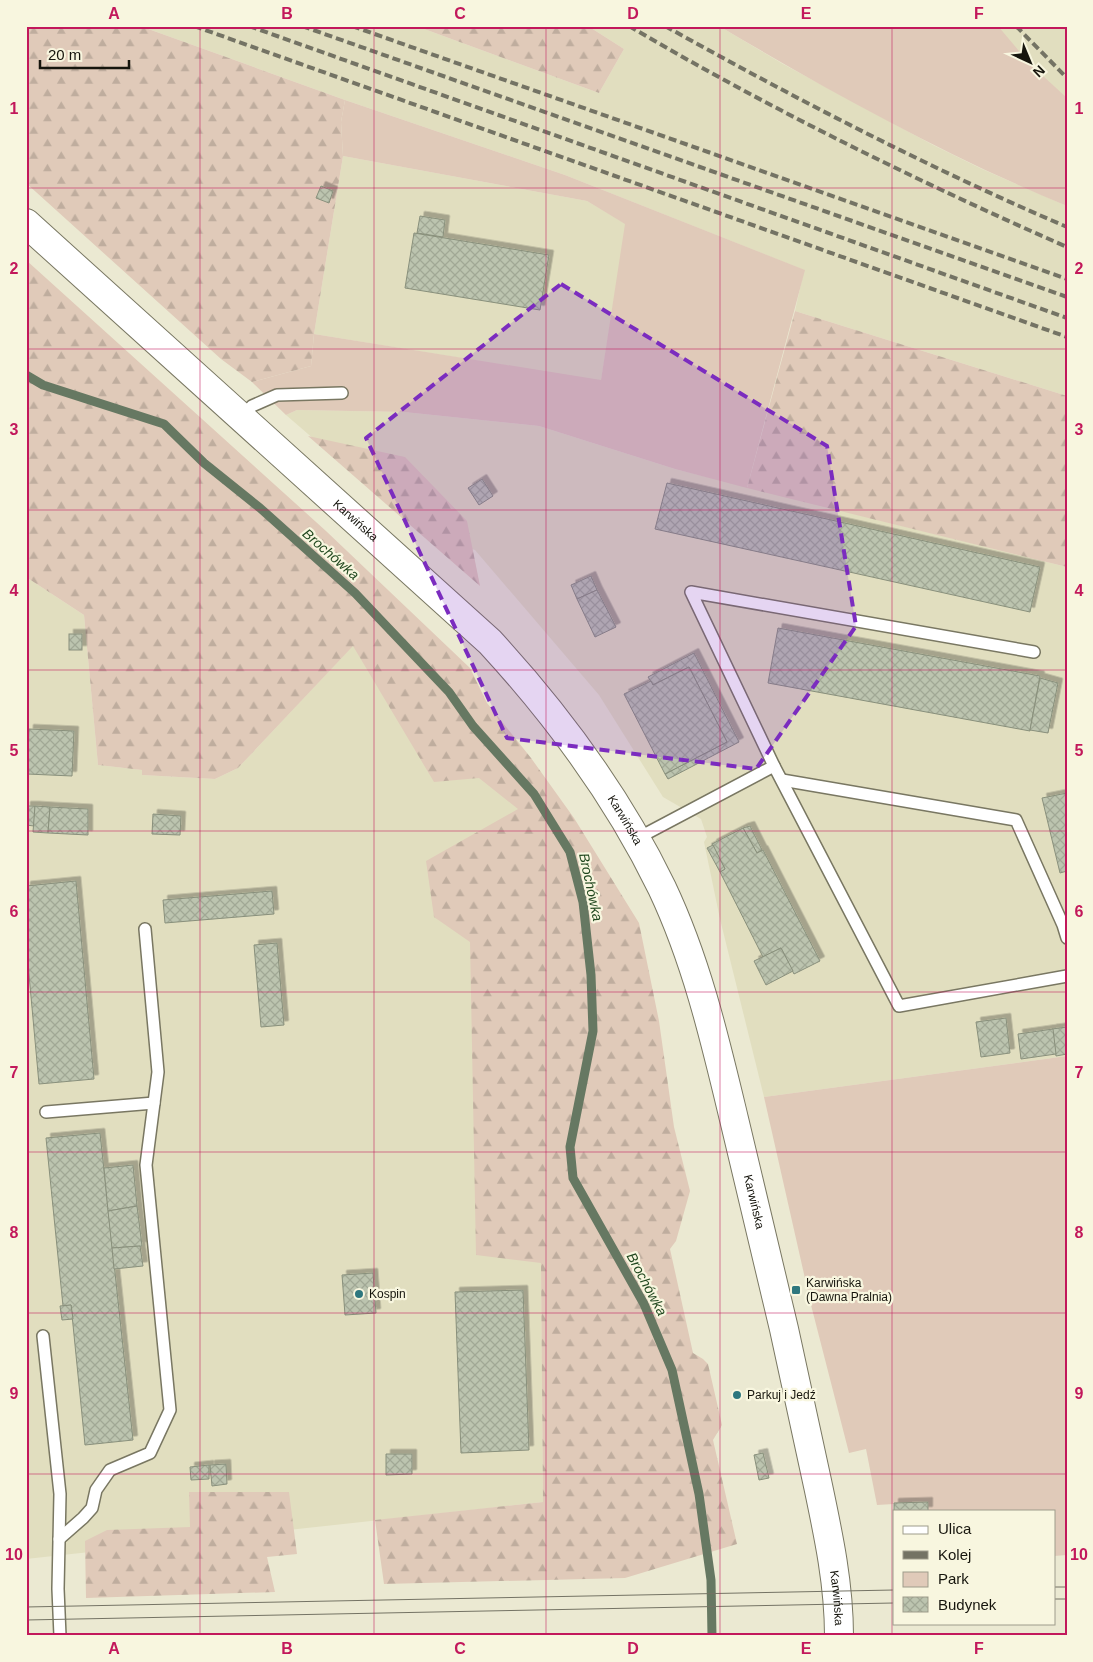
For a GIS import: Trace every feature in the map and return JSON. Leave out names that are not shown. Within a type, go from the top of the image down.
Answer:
[{"type":"street","name":"Karwińska","points":[[26,224],[490,642],[526,681],[571,738],[636,839],[662,890],[688,951],[709,1015],[768,1258],[829,1536],[839,1610],[839,1636]]},
{"type":"lane","points":[[242,418],[252,406],[277,395],[342,393]]},
{"type":"lane","points":[[1034,652],[691,592],[774,766],[898,1006],[1067,976]]},
{"type":"lane","points":[[636,839],[774,766]]},
{"type":"lane","points":[[782,780],[1016,820],[1067,938]]},
{"type":"lane","points":[[59,1539],[92,1508],[96,1490],[110,1470],[150,1453],[170,1410],[146,1165],[158,1072],[145,929]]},
{"type":"lane","points":[[46,1112],[154,1103]]},
{"type":"lane","points":[[43,1336],[60,1494],[58,1589],[60,1636]]},
{"type":"highlighted area","points":[[561,284],[827,446],[856,626],[756,769],[507,738],[366,438]]},
{"type":"shaded area","points":[[140,26],[416,26],[599,93],[624,49],[588,26],[719,26],[783,64],[933,145],[982,169],[1067,206],[1067,396],[795,311],[804,270],[565,175],[345,100]]},
{"type":"shaded area","points":[[968,26],[1067,26],[1067,123]]},
{"type":"shaded area","points":[[343,156],[587,201],[626,224],[601,381],[314,334]]},
{"type":"shaded area","points":[[297,410],[404,412],[539,426],[675,469],[1067,567],[1067,1056],[764,1097],[720,919],[704,842],[707,837],[701,819],[663,797],[599,695],[475,550],[423,533],[286,415]]},
{"type":"shaded area","points":[[26,577],[84,615],[98,765],[142,770],[142,775],[215,779],[238,768],[374,623],[527,800],[539,952],[543,1502],[26,1559]]},
{"type":"green space","points":[[26,26],[140,26],[345,100],[341,122],[343,156],[314,334],[311,366],[252,382],[221,359],[26,183]]},
{"type":"green space","points":[[416,26],[588,26],[624,49],[599,93]]},
{"type":"green space","points":[[719,26],[998,26],[1030,64],[1067,98],[1067,206],[977,166],[890,122]]},
{"type":"green space","points":[[345,100],[565,175],[805,270],[747,488],[675,469],[539,426],[404,412],[297,410],[286,415],[252,382],[311,366],[314,334],[601,380],[625,224],[587,201],[343,156],[341,122]]},
{"type":"green space","points":[[26,260],[326,531],[470,668],[487,703],[531,758],[574,818],[639,923],[659,1021],[674,1127],[690,1191],[676,1241],[670,1249],[693,1353],[708,1364],[722,1425],[713,1440],[737,1544],[625,1578],[384,1584],[375,1520],[543,1502],[541,1263],[476,1255],[470,942],[434,917],[426,861],[518,809],[479,778],[434,782],[353,646],[238,768],[215,779],[142,775],[142,770],[98,765],[84,615],[26,577]]},
{"type":"green space","points":[[795,311],[1067,396],[1067,567],[747,488]]},
{"type":"green space","points":[[308,436],[405,457],[467,521],[480,586]]},
{"type":"green space","points":[[1067,1056],[1067,1555],[1056,1556],[1056,1510],[928,1510],[927,1502],[877,1505],[866,1449],[849,1453],[811,1305],[764,1097]]},
{"type":"green space","points":[[189,1492],[289,1492],[297,1554],[267,1557],[275,1592],[86,1598],[85,1541],[107,1530],[190,1527]]},
{"type":"building","points":[[321,186],[333,191],[329,203],[316,198]]},
{"type":"building","points":[[420,216],[445,220],[443,237],[417,233]]},
{"type":"building","points":[[414,233],[549,255],[540,310],[405,288]]},
{"type":"building","points":[[482,479],[493,496],[479,505],[468,488]]},
{"type":"building","points":[[667,483],[1040,567],[1030,612],[655,529]]},
{"type":"building","points":[[591,576],[597,590],[577,599],[571,585]]},
{"type":"building","points":[[597,590],[616,627],[595,637],[577,599]]},
{"type":"building","points":[[778,628],[1040,676],[1030,731],[768,683]]},
{"type":"building","points":[[69,634],[82,634],[82,650],[69,650]]},
{"type":"building","points":[[694,653],[739,742],[668,779],[665,774],[727,742],[689,667],[653,685],[648,677]]},
{"type":"building","points":[[689,667],[727,742],[665,774],[624,694],[651,681],[653,685]]},
{"type":"building","points":[[1040,678],[1058,683],[1048,733],[1030,730]]},
{"type":"building","points":[[29,729],[74,731],[72,776],[27,774]]},
{"type":"building","points":[[1067,793],[1067,871],[1060,873],[1042,798]]},
{"type":"building","points":[[26,806],[35,806],[34,826],[26,825]]},
{"type":"building","points":[[35,806],[50,807],[48,833],[33,832]]},
{"type":"building","points":[[50,807],[88,809],[88,835],[48,833]]},
{"type":"building","points":[[153,814],[181,816],[180,835],[152,834]]},
{"type":"building","points":[[750,826],[762,850],[757,853],[743,828]]},
{"type":"building","points":[[743,828],[757,853],[763,850],[820,961],[794,974],[781,948],[763,957],[720,872],[725,869],[712,844]]},
{"type":"building","points":[[713,845],[725,869],[720,872],[707,848]]},
{"type":"building","points":[[76,881],[94,1079],[39,1084],[26,942],[26,886]]},
{"type":"building","points":[[272,891],[274,914],[165,923],[163,900]]},
{"type":"building","points":[[277,943],[284,1025],[261,1027],[254,945]]},
{"type":"building","points":[[781,948],[793,971],[766,985],[754,961]]},
{"type":"building","points":[[1006,1018],[1010,1053],[981,1057],[976,1022]]},
{"type":"building","points":[[1067,1027],[1067,1054],[1056,1056],[1052,1029]]},
{"type":"building","points":[[1053,1029],[1056,1054],[1021,1059],[1018,1034]]},
{"type":"building","points":[[100,1133],[133,1440],[85,1445],[71,1305],[63,1306],[46,1138]]},
{"type":"building","points":[[133,1165],[137,1206],[108,1211],[104,1168]]},
{"type":"building","points":[[137,1206],[142,1246],[112,1248],[108,1211]]},
{"type":"building","points":[[140,1246],[143,1266],[114,1269],[112,1248]]},
{"type":"building","name":"Kospin","points":[[373,1273],[376,1313],[345,1315],[342,1275]]},
{"type":"building","points":[[523,1290],[529,1450],[461,1453],[455,1292]]},
{"type":"building","points":[[71,1305],[73,1319],[62,1320],[60,1306]]},
{"type":"building","points":[[763,1453],[769,1478],[759,1480],[754,1455]]},
{"type":"building","points":[[386,1454],[412,1454],[412,1474],[386,1475]]},
{"type":"building","points":[[226,1464],[227,1484],[212,1486],[210,1465]]},
{"type":"building","points":[[209,1465],[209,1479],[191,1480],[190,1467]]},
{"type":"building","points":[[928,1502],[928,1510],[894,1510],[894,1503]]},
{"type":"waterway","name":"Brochówka","points":[[26,375],[43,385],[164,424],[204,463],[260,508],[355,593],[449,692],[473,726],[534,794],[570,852],[583,902],[591,975],[593,1031],[570,1147],[573,1178],[644,1304],[672,1370],[699,1494],[711,1580],[712,1636]]},
{"type":"tram line","points":[[1056,1587],[1067,1587]]},
{"type":"tram line","points":[[26,1607],[893,1590]]},
{"type":"tram line","points":[[1056,1599],[1067,1599]]},
{"type":"tram line","points":[[26,1620],[893,1603]]},
{"type":"railway","points":[[194,26],[1067,337]]},
{"type":"railway","points":[[249,26],[1067,318]]},
{"type":"railway","points":[[302,26],[1067,297]]},
{"type":"railway","points":[[352,26],[1067,279]]},
{"type":"railway","points":[[629,26],[735,86],[845,143],[956,197],[1067,247]]},
{"type":"railway","points":[[665,26],[863,132],[964,181],[1067,227]]},
{"type":"railway","points":[[1016,26],[1067,78]]},
{"type":"place","name":"Karwińska (Dawna Pralnia)","points":[[796,1290]]},
{"type":"place","name":"Kospin","points":[[359,1294]]},
{"type":"place","name":"Parkuj i Jedź","points":[[737,1395]]}]
